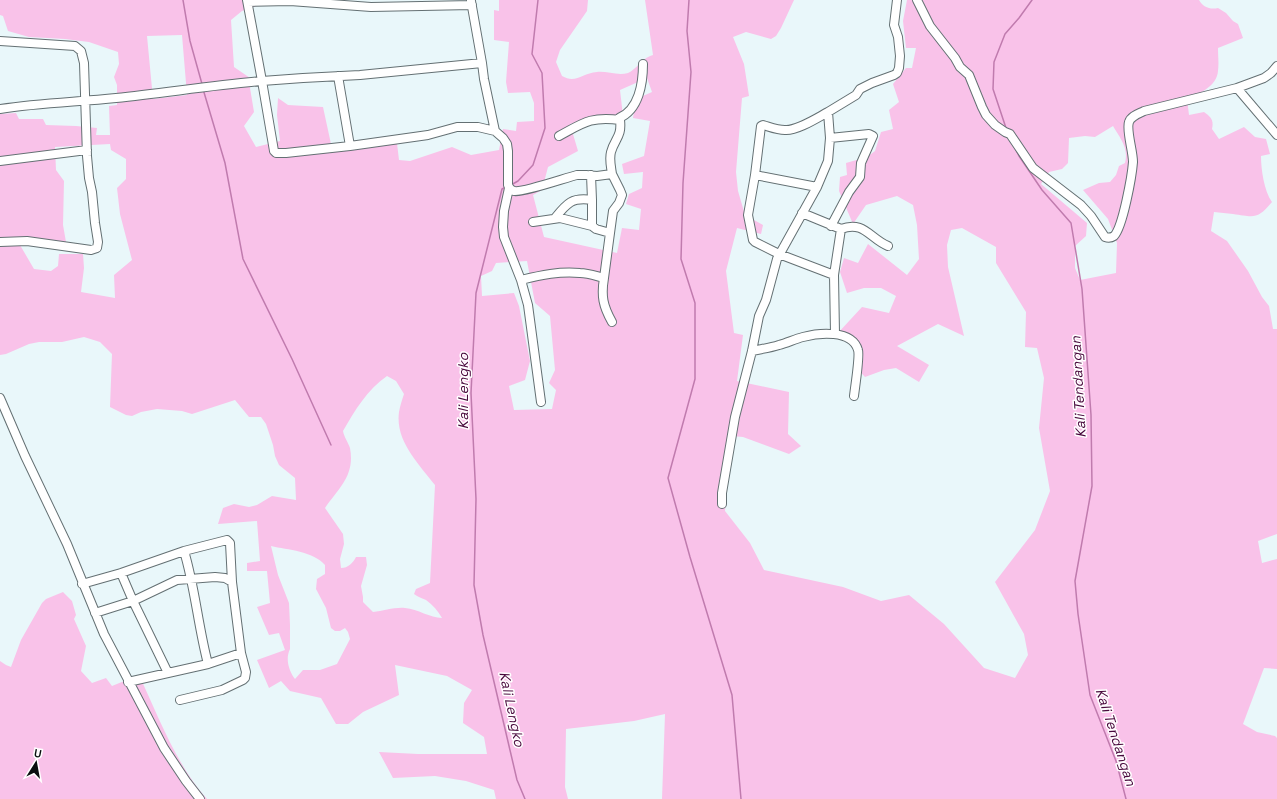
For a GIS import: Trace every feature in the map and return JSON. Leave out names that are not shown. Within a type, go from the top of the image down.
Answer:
[{"type":"street","points":[[834,275],[779,254],[756,243],[753,240],[748,215],[762,125],[788,130],[802,125],[828,112],[856,94],[860,89],[897,73],[900,56],[898,37],[894,25],[897,0]]},
{"type":"street","points":[[917,0],[930,26],[955,58],[960,67],[969,75],[986,115],[995,125],[1008,133],[1033,168],[1081,205],[1091,216],[1105,237],[1111,237],[1118,229],[1132,175],[1132,153],[1128,124],[1132,117],[1144,111],[1237,88],[1264,78],[1277,66]]},
{"type":"street","points":[[495,131],[484,79],[471,3],[371,7],[290,1],[248,1],[274,152],[286,154],[350,146],[428,135],[458,128],[478,127],[495,131],[503,138],[507,144],[508,151],[508,186],[504,211],[504,237],[521,280],[528,304],[541,402]]},
{"type":"street","points":[[0,41],[71,46],[81,50],[83,59],[89,178],[98,242],[97,248],[91,250],[76,249],[27,240],[0,242]]},
{"type":"street","points":[[0,109],[115,98],[216,85],[360,75],[482,63]]},
{"type":"street","points":[[612,322],[603,301],[603,288],[613,211],[620,203],[622,195],[612,174],[610,153],[620,134],[621,128],[619,118],[627,114],[633,106],[641,88],[643,64]]},
{"type":"street","points":[[338,76],[350,146]]},
{"type":"street","points":[[1237,88],[1277,135]]},
{"type":"street","points":[[722,504],[735,417],[752,351],[759,316],[766,300],[779,254],[817,187],[828,161],[830,138],[828,112]]},
{"type":"street","points":[[559,136],[587,121],[598,119],[620,120]]},
{"type":"street","points":[[830,138],[869,134],[873,136],[862,162],[860,176],[849,192],[831,226]]},
{"type":"street","points":[[0,161],[87,150]]},
{"type":"street","points":[[508,186],[513,191],[523,191],[568,177],[612,174]]},
{"type":"street","points":[[591,175],[592,226]]},
{"type":"street","points":[[755,175],[817,187]]},
{"type":"street","points":[[556,218],[563,208],[571,201],[578,199],[592,200]]},
{"type":"street","points":[[802,213],[841,229],[851,226],[859,227],[888,246]]},
{"type":"street","points":[[533,222],[556,218],[592,226],[596,229],[610,233]]},
{"type":"street","points":[[835,334],[834,275],[841,229]]},
{"type":"street","points":[[521,280],[547,274],[565,272],[581,273],[604,278]]},
{"type":"street","points":[[752,351],[817,334],[835,334],[842,336],[855,344],[859,351],[854,396]]},
{"type":"street","points":[[0,398],[25,456],[67,544],[82,584],[104,634],[164,748],[200,799]]},
{"type":"street","points":[[82,584],[121,573],[184,551],[203,546],[230,542],[232,582],[246,675],[243,680],[222,690],[180,700]]},
{"type":"street","points":[[184,551],[191,578],[201,636],[208,664]]},
{"type":"street","points":[[121,573],[168,673]]},
{"type":"street","points":[[95,613],[133,601],[176,580],[221,577],[232,582]]},
{"type":"street","points":[[128,682],[208,664],[242,653]]},
{"type":"shaded area","points":[[0,0],[273,0],[242,11],[231,20],[234,67],[253,80],[250,88],[254,112],[244,126],[256,147],[280,141],[277,115],[278,98],[288,105],[323,107],[331,144],[396,135],[399,160],[410,161],[452,147],[471,155],[499,150],[503,129],[516,131],[517,122],[534,121],[534,103],[530,92],[508,93],[506,82],[509,42],[494,40],[494,10],[499,11],[499,0],[588,0],[587,11],[560,50],[556,62],[562,76],[575,79],[597,72],[620,74],[628,73],[646,58],[653,55],[645,0],[794,0],[776,36],[771,39],[746,32],[733,37],[744,64],[749,96],[742,98],[736,172],[738,191],[745,215],[763,225],[761,234],[737,228],[726,271],[734,333],[743,335],[737,381],[789,392],[788,434],[801,446],[789,454],[743,437],[732,436],[725,511],[750,543],[764,570],[843,587],[881,601],[909,595],[944,624],[984,668],[1015,678],[1028,655],[1024,634],[995,582],[1035,530],[1050,491],[1039,428],[1044,378],[1037,348],[1025,347],[1026,312],[996,263],[996,247],[962,228],[951,230],[947,245],[948,267],[964,336],[938,324],[897,346],[929,365],[919,382],[896,368],[884,370],[865,377],[855,366],[854,347],[838,333],[862,307],[889,313],[896,296],[881,288],[864,288],[847,293],[840,272],[844,258],[858,263],[868,244],[907,275],[919,259],[917,225],[913,205],[897,196],[866,205],[853,224],[839,191],[840,177],[847,175],[846,163],[867,157],[875,151],[881,132],[893,129],[889,110],[899,102],[893,84],[906,68],[912,68],[916,48],[906,48],[903,21],[907,0],[1199,0],[1207,7],[1212,9],[1218,8],[1238,24],[1243,38],[1218,48],[1217,76],[1207,89],[1187,99],[1189,115],[1204,112],[1210,117],[1213,123],[1212,129],[1219,139],[1244,127],[1255,137],[1266,139],[1270,154],[1261,156],[1261,161],[1265,186],[1272,202],[1263,212],[1255,216],[1214,212],[1211,231],[1227,241],[1248,271],[1262,297],[1269,306],[1273,329],[1277,329],[1277,534],[1258,541],[1262,563],[1277,559],[1277,669],[1264,668],[1243,724],[1257,732],[1275,736],[1277,738],[1277,799],[662,799],[665,714],[634,721],[566,729],[565,787],[568,799],[496,799],[494,790],[466,781],[435,776],[393,778],[379,752],[418,754],[487,754],[484,737],[463,723],[464,703],[472,690],[447,676],[395,665],[399,695],[363,712],[348,724],[336,724],[321,698],[290,691],[281,681],[269,688],[257,660],[285,650],[279,633],[269,635],[257,607],[270,603],[267,571],[247,571],[247,563],[260,561],[257,521],[218,524],[223,508],[234,504],[249,507],[257,505],[272,496],[296,500],[295,478],[279,465],[266,424],[261,417],[249,417],[235,400],[192,414],[182,411],[157,409],[141,412],[132,416],[126,415],[110,407],[112,354],[100,342],[84,337],[62,342],[39,342],[29,344],[0,355],[0,114],[16,113],[19,119],[43,119],[46,125],[97,128],[96,135],[110,135],[109,106],[117,105],[117,85],[114,77],[119,64],[118,52],[89,42],[29,37],[8,31],[3,16],[0,15]],"holes":[[[182,35],[187,95],[153,99],[147,36]],[[647,78],[652,92],[636,99],[633,118],[650,121],[644,156],[622,164],[624,174],[643,172],[642,188],[629,194],[626,204],[641,209],[639,230],[622,228],[617,253],[544,237],[533,195],[542,190],[548,167],[578,151],[570,124],[596,117],[598,115],[623,116],[620,90]],[[1113,126],[1123,143],[1126,158],[1125,163],[1119,166],[1116,175],[1110,182],[1099,183],[1083,190],[1108,219],[1117,243],[1116,273],[1080,280],[1075,268],[1075,246],[1086,236],[1087,223],[1041,184],[1049,172],[1062,169],[1068,163],[1069,138],[1085,136],[1095,137]],[[110,144],[111,150],[126,159],[126,179],[117,188],[120,214],[132,260],[114,275],[115,298],[81,292],[84,268],[83,254],[59,254],[58,266],[51,271],[34,269],[20,245],[24,238],[66,242],[63,225],[64,181],[56,170],[55,147]],[[527,261],[535,303],[550,316],[555,370],[549,383],[556,390],[552,409],[514,410],[509,386],[525,380],[530,361],[519,306],[514,293],[482,296],[481,276],[492,271],[496,263]],[[387,376],[396,381],[404,394],[399,412],[399,423],[404,442],[435,485],[430,583],[416,589],[414,594],[431,604],[442,618],[433,617],[405,608],[373,612],[363,602],[361,586],[367,565],[366,557],[356,557],[350,565],[341,568],[340,559],[344,544],[343,534],[325,508],[341,487],[350,466],[350,448],[343,431],[357,408],[373,388]],[[271,546],[307,554],[320,560],[325,565],[325,574],[317,579],[316,589],[326,608],[331,628],[335,631],[340,631],[345,628],[350,639],[337,664],[320,670],[303,670],[295,679],[289,669],[288,661],[290,649],[289,603],[278,575]]]},
{"type":"shaded area","points":[[63,592],[72,601],[76,615],[74,619],[86,646],[81,671],[92,683],[106,678],[112,686],[139,675],[177,756],[196,786],[207,799],[0,799],[0,661],[11,667],[21,640],[42,603],[46,599]]},
{"type":"waterway","points":[[183,0],[190,41],[202,84]]},
{"type":"waterway","name":"Kali Lengko","points":[[511,185],[518,181],[533,165],[545,128],[542,73],[532,54],[538,0]]},
{"type":"waterway","points":[[689,0],[687,31],[691,72],[683,183],[681,259],[695,303],[695,379],[668,478],[690,557],[732,695],[741,799]]},
{"type":"waterway","name":"Kali Tendangan","points":[[1006,128],[993,89],[994,62],[1005,34],[1032,0]]},
{"type":"waterway","points":[[203,89],[225,163],[243,259],[292,359],[331,445]]},
{"type":"waterway","name":"Kali Tendangan","points":[[1013,144],[1019,156],[1042,190],[1071,223],[1082,289],[1091,415],[1092,486],[1075,581],[1078,614],[1090,695],[1116,761],[1126,799]]},
{"type":"waterway","name":"Kali Lengko","points":[[506,187],[502,189],[476,293],[471,393],[476,499],[474,585],[483,635],[517,780],[525,799]]}]
